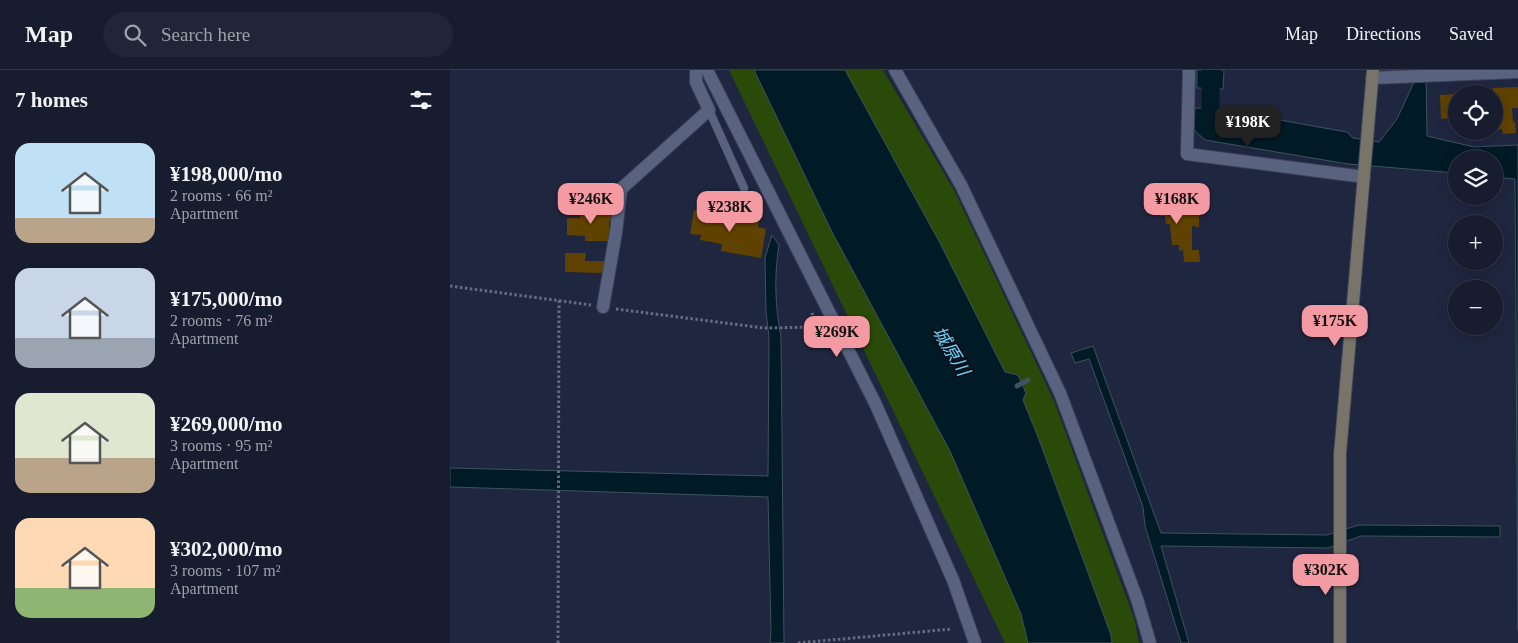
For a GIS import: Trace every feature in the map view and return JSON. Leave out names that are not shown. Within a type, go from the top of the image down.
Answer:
[{"type":"street","points":[[603,307],[616,232],[621,189],[709,110],[696,82],[696,70]]},
{"type":"street","points":[[707,70],[876,405],[953,580],[975,643]]},
{"type":"street","points":[[895,70],[961,185],[1060,393],[1137,599],[1150,643]]},
{"type":"street","points":[[1189,70],[1187,154],[1364,172]]},
{"type":"street","points":[[1340,643],[1340,454],[1372,74],[1410,77],[1518,72]]},
{"type":"lane","points":[[709,110],[744,188]]},
{"type":"path","points":[[558,643],[559,300]]},
{"type":"path","points":[[764,328],[817,327],[811,310]]},
{"type":"path","points":[[798,643],[952,629]]},
{"type":"green space","points":[[729,70],[754,70],[832,232],[950,451],[1036,643],[1005,643]]},
{"type":"green space","points":[[819,70],[883,70],[954,190],[1054,401],[1135,621],[1139,643],[1112,643],[1111,635],[1023,400]]},
{"type":"water","name":"城原川","points":[[754,70],[845,70],[940,243],[1005,372],[1018,375],[1026,393],[1023,400],[1111,635],[1112,643],[1028,643],[1021,614],[950,451],[832,232]]},
{"type":"water","points":[[1197,70],[1224,70],[1223,89],[1197,88]]},
{"type":"water","points":[[1426,70],[1427,136],[1474,147],[1518,145],[1518,630],[1515,179],[1503,178],[1503,150],[1448,150],[1448,172],[1348,164],[1205,140],[1194,130],[1195,108],[1225,108],[1240,113],[1347,132],[1353,138],[1379,142],[1397,119],[1414,82]]},
{"type":"water","points":[[772,235],[779,245],[776,291],[781,337],[784,643],[770,643],[768,497],[450,487],[450,468],[768,476],[769,337],[766,312],[765,258]]},
{"type":"water","points":[[1093,346],[1161,533],[1327,535],[1359,525],[1500,526],[1500,537],[1361,536],[1328,548],[1161,546],[1189,643],[1181,643],[1145,526],[1143,507],[1089,359],[1075,363],[1071,353]]},
{"type":"building","points":[[1518,87],[1518,108],[1512,108],[1516,133],[1503,134],[1503,88]]},
{"type":"building","points":[[1448,94],[1448,118],[1441,119],[1440,95]]},
{"type":"building","points":[[1166,195],[1167,211],[1199,210],[1199,227],[1192,226],[1192,250],[1199,250],[1200,262],[1184,262],[1183,250],[1179,251],[1179,245],[1172,245],[1170,224],[1166,224],[1165,216],[1160,216],[1159,212],[1146,213],[1145,197]]},
{"type":"building","points":[[580,210],[609,210],[609,214],[613,214],[613,222],[609,221],[609,241],[585,241],[585,236],[567,235],[567,218],[580,218]]},
{"type":"building","points":[[694,210],[717,214],[716,217],[725,218],[725,221],[735,223],[736,215],[759,219],[758,227],[766,229],[761,258],[721,251],[722,244],[700,240],[701,235],[690,234]]},
{"type":"building","points":[[565,253],[586,253],[585,261],[605,261],[604,273],[565,272]]},
{"type":"waterway","points":[[1211,70],[1210,125],[1215,126]]},
{"type":"waterway","points":[[1017,386],[1028,380]]}]
